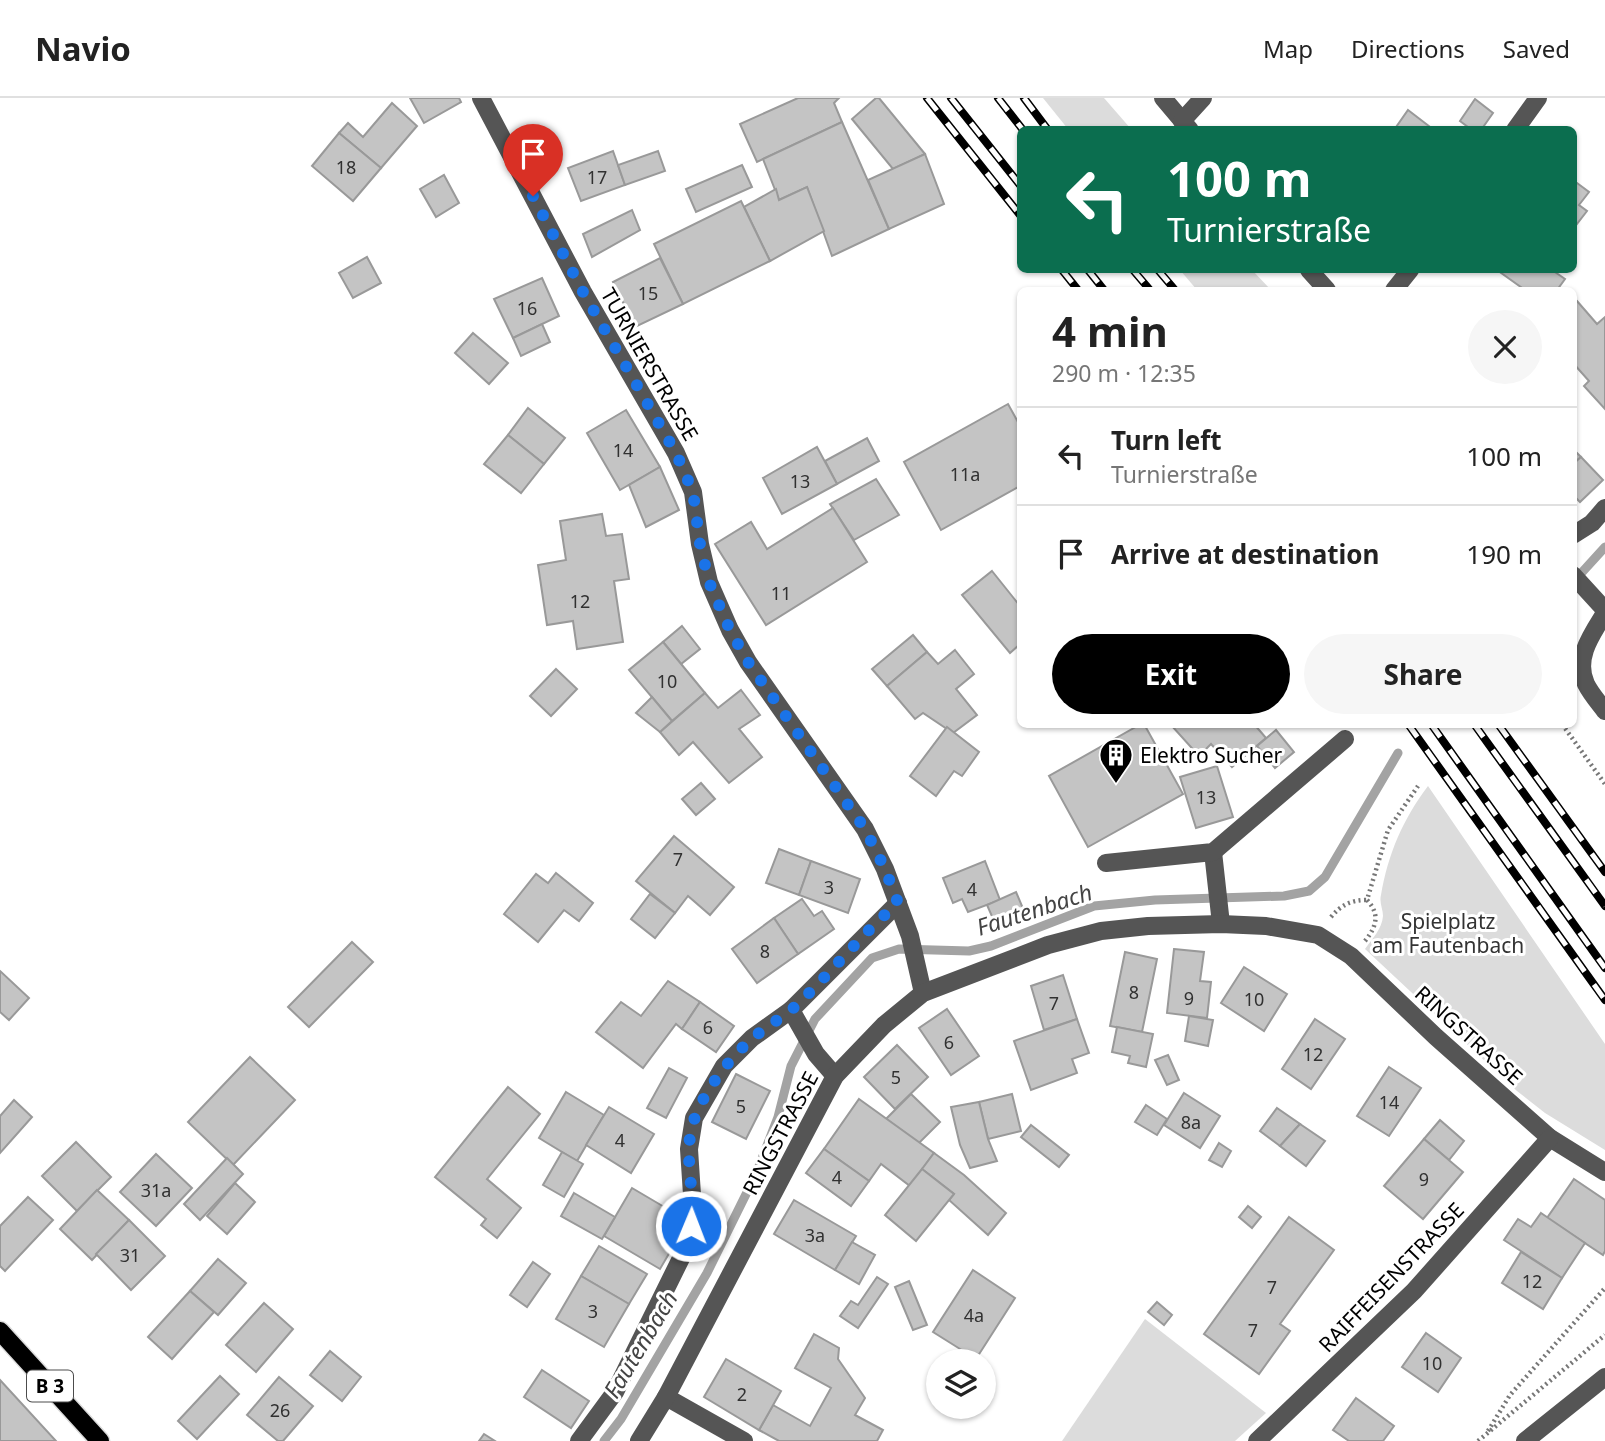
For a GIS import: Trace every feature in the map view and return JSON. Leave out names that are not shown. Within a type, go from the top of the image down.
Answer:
[{"type":"main road","name":"B 3","points":[[0,1331],[100,1441]]},
{"type":"street","name":"TURNIERSTRASSE","points":[[481,98],[583,292],[676,453],[693,492],[700,544],[709,582],[730,630],[748,662],[865,829],[885,869],[910,936],[923,993]]},
{"type":"street","points":[[1163,98],[1186,125],[1203,98]]},
{"type":"street","points":[[1518,126],[1538,98]]},
{"type":"street","points":[[1312,273],[1324,287]]},
{"type":"street","points":[[1396,287],[1408,273]]},
{"type":"street","points":[[1577,532],[1592,523],[1605,508]]},
{"type":"street","points":[[1577,579],[1605,612],[1585,645],[1582,667],[1586,684],[1605,711]]},
{"type":"street","points":[[1106,863],[1213,852],[1345,739]]},
{"type":"street","points":[[1213,852],[1221,924]]},
{"type":"street","points":[[579,1441],[615,1392],[689,1242],[693,1210],[689,1149],[694,1118],[724,1066],[752,1038],[792,1010],[898,903]]},
{"type":"street","name":"RINGSTRASSE","points":[[639,1441],[666,1397],[835,1076],[884,1025],[923,993],[1048,946],[1101,931],[1148,926],[1221,924],[1266,926],[1318,935],[1351,956],[1436,1037],[1550,1138],[1605,1172]]},
{"type":"street","points":[[792,1010],[816,1054],[835,1076]]},
{"type":"street","name":"RAIFFEISENSTRASSE","points":[[1257,1441],[1414,1291],[1550,1138]]},
{"type":"street","points":[[1525,1441],[1605,1377]]},
{"type":"street","points":[[666,1397],[744,1441]]},
{"type":"path","points":[[1565,728],[1605,784]]},
{"type":"path","points":[[1367,900],[1388,830],[1418,786]]},
{"type":"path","points":[[1318,935],[1340,907],[1358,900],[1367,900],[1377,918],[1368,937],[1351,956]]},
{"type":"path","points":[[1488,1431],[1510,1395],[1605,1288]]},
{"type":"path","points":[[1478,1441],[1605,1335]]},
{"type":"green space","points":[[1043,98],[1104,98],[1128,126],[1066,126]]},
{"type":"green space","points":[[1183,273],[1255,273],[1268,287],[1194,287]]},
{"type":"green space","name":"Spielplatz am Fautenbach","points":[[1428,786],[1605,1044],[1605,1150],[1545,1113],[1517,1091],[1365,949],[1381,925],[1381,898],[1392,851],[1411,811]]},
{"type":"green space","points":[[1145,1319],[1266,1413],[1235,1441],[1062,1441]]},
{"type":"building","points":[[410,98],[459,98],[461,102],[424,123]]},
{"type":"building","points":[[798,98],[839,98],[834,103],[842,122],[757,162],[740,124]]},
{"type":"building","points":[[879,98],[925,154],[893,169],[852,119]]},
{"type":"building","points":[[1475,99],[1493,113],[1484,126],[1467,126],[1460,121]]},
{"type":"building","points":[[392,103],[417,126],[381,168],[339,133],[348,123],[363,137]]},
{"type":"building","points":[[1408,110],[1429,126],[1397,126]]},
{"type":"building","points":[[842,122],[889,229],[832,256],[807,187],[779,200],[763,159]]},
{"type":"building","points":[[339,133],[381,168],[353,201],[312,166]]},
{"type":"building","points":[[613,151],[625,185],[581,201],[568,168]]},
{"type":"building","points":[[658,151],[665,171],[625,185],[618,165]]},
{"type":"building","points":[[925,154],[944,204],[889,229],[868,180]]},
{"type":"building","points":[[742,165],[752,187],[696,212],[686,189]]},
{"type":"building","points":[[444,175],[459,203],[436,217],[420,189]]},
{"type":"building","points":[[1577,183],[1589,192],[1579,205],[1587,211],[1577,224]]},
{"type":"building","points":[[807,187],[824,231],[770,261],[744,207],[776,189],[779,200]]},
{"type":"building","points":[[741,201],[770,261],[683,304],[654,244]]},
{"type":"building","points":[[632,210],[640,230],[592,257],[583,234]]},
{"type":"building","points":[[367,257],[381,283],[353,298],[339,273]]},
{"type":"building","points":[[660,258],[683,304],[635,327],[613,282]]},
{"type":"building","points":[[1501,273],[1556,273],[1565,279],[1559,287],[1521,287]]},
{"type":"building","points":[[542,278],[559,316],[513,338],[494,299]]},
{"type":"building","points":[[1577,301],[1597,324],[1605,317],[1605,409],[1584,386],[1589,381],[1577,368]]},
{"type":"building","points":[[542,324],[550,342],[521,356],[513,338]]},
{"type":"building","points":[[473,333],[508,363],[489,384],[455,353]]},
{"type":"building","points":[[1008,404],[1017,420],[1017,488],[941,530],[904,462]]},
{"type":"building","points":[[528,408],[565,438],[544,464],[508,435]]},
{"type":"building","points":[[626,410],[660,467],[620,490],[587,433]]},
{"type":"building","points":[[508,435],[544,464],[521,493],[484,464]]},
{"type":"building","points":[[867,438],[879,461],[837,484],[825,461]]},
{"type":"building","points":[[817,447],[837,484],[782,514],[763,478]]},
{"type":"building","points":[[1581,457],[1603,480],[1580,502],[1577,499],[1577,460]]},
{"type":"building","points":[[660,467],[679,510],[646,527],[629,485]]},
{"type":"building","points":[[876,479],[899,515],[854,540],[830,504]]},
{"type":"building","points":[[833,508],[867,562],[766,625],[715,544],[751,522],[767,549]]},
{"type":"building","points":[[602,514],[606,536],[622,534],[629,579],[614,581],[623,642],[577,649],[573,621],[547,625],[538,565],[566,560],[560,521]]},
{"type":"building","points":[[992,571],[1017,602],[1017,647],[1010,653],[962,595]]},
{"type":"building","points":[[682,626],[700,649],[681,664],[663,642]]},
{"type":"building","points":[[913,635],[927,652],[887,686],[872,669]]},
{"type":"building","points":[[663,642],[705,693],[672,721],[629,670]]},
{"type":"building","points":[[955,650],[974,674],[956,689],[977,715],[953,733],[923,713],[915,719],[887,686],[927,652],[938,664]]},
{"type":"building","points":[[556,669],[577,689],[551,716],[530,696]]},
{"type":"building","points":[[741,690],[760,715],[739,729],[762,757],[729,783],[693,742],[679,755],[660,732],[705,693],[718,708]]},
{"type":"building","points":[[652,697],[672,721],[660,732],[636,713]]},
{"type":"building","points":[[947,727],[979,752],[962,776],[954,771],[936,796],[910,776]]},
{"type":"building","name":"Elektro Sucher","points":[[1134,728],[1146,728],[1183,794],[1088,847],[1049,776]]},
{"type":"building","points":[[1174,728],[1257,728],[1266,738],[1232,767],[1211,744],[1199,756]]},
{"type":"building","points":[[1276,730],[1294,752],[1275,768],[1257,746]]},
{"type":"building","points":[[1217,766],[1233,817],[1196,828],[1180,777]]},
{"type":"building","points":[[701,783],[715,799],[696,815],[682,799]]},
{"type":"building","points":[[674,836],[734,887],[710,915],[688,896],[675,913],[636,881]]},
{"type":"building","points":[[779,849],[811,861],[799,895],[766,883]]},
{"type":"building","points":[[811,861],[860,879],[848,913],[799,895]]},
{"type":"building","points":[[985,861],[1000,900],[968,912],[962,899],[953,903],[943,878]]},
{"type":"building","points":[[556,873],[593,903],[579,921],[564,910],[538,942],[504,914],[536,874],[548,883]]},
{"type":"building","points":[[1016,892],[1027,918],[998,930],[987,905]]},
{"type":"building","points":[[650,894],[675,913],[655,938],[631,919]]},
{"type":"building","points":[[802,899],[814,916],[822,911],[834,929],[798,954],[774,918]]},
{"type":"building","points":[[774,918],[798,954],[757,983],[732,949]]},
{"type":"building","points":[[352,942],[373,962],[309,1027],[288,1007]]},
{"type":"building","points":[[1174,949],[1204,952],[1200,981],[1211,982],[1207,1018],[1167,1013]]},
{"type":"building","points":[[1125,952],[1157,959],[1142,1032],[1110,1026]]},
{"type":"building","points":[[1244,967],[1287,994],[1264,1031],[1221,1003]]},
{"type":"building","points":[[0,971],[29,998],[9,1020],[0,1012]]},
{"type":"building","points":[[1063,975],[1077,1019],[1044,1030],[1031,986]]},
{"type":"building","points":[[668,981],[700,1002],[682,1029],[676,1024],[643,1068],[596,1032],[621,1002],[641,1016]]},
{"type":"building","points":[[700,1002],[734,1026],[716,1052],[682,1029]]},
{"type":"building","points":[[947,1009],[979,1056],[951,1075],[919,1028]]},
{"type":"building","points":[[1189,1016],[1213,1020],[1208,1046],[1185,1041]]},
{"type":"building","points":[[1077,1019],[1089,1053],[1072,1059],[1077,1073],[1031,1090],[1014,1041]]},
{"type":"building","points":[[1315,1019],[1345,1039],[1311,1089],[1282,1069]]},
{"type":"building","points":[[1117,1027],[1153,1034],[1146,1067],[1128,1063],[1130,1056],[1112,1052]]},
{"type":"building","points":[[897,1045],[928,1077],[895,1109],[864,1077]]},
{"type":"building","points":[[1168,1055],[1179,1080],[1167,1085],[1155,1060]]},
{"type":"building","points":[[250,1057],[295,1100],[233,1165],[188,1122]]},
{"type":"building","points":[[1389,1067],[1421,1088],[1389,1136],[1357,1116]]},
{"type":"building","points":[[669,1068],[687,1078],[666,1118],[647,1108]]},
{"type":"building","points":[[736,1074],[770,1091],[746,1139],[712,1122]]},
{"type":"building","points":[[508,1087],[540,1114],[487,1179],[521,1208],[497,1238],[481,1225],[486,1219],[435,1177]]},
{"type":"building","points":[[566,1092],[604,1115],[577,1161],[539,1138]]},
{"type":"building","points":[[1184,1093],[1220,1116],[1200,1148],[1164,1125]]},
{"type":"building","points":[[911,1094],[940,1122],[919,1143],[886,1119]]},
{"type":"building","points":[[1012,1094],[1021,1131],[988,1139],[979,1102]]},
{"type":"building","points":[[859,1099],[934,1153],[910,1186],[881,1164],[869,1181],[824,1149]]},
{"type":"building","points":[[14,1100],[32,1117],[0,1153],[0,1116]]},
{"type":"building","points":[[979,1102],[988,1139],[997,1161],[970,1168],[960,1145],[951,1107]]},
{"type":"building","points":[[1146,1105],[1167,1119],[1157,1135],[1135,1122]]},
{"type":"building","points":[[609,1107],[654,1134],[631,1173],[586,1145]]},
{"type":"building","points":[[1277,1108],[1300,1124],[1280,1146],[1260,1131]]},
{"type":"building","points":[[1440,1120],[1464,1141],[1449,1160],[1424,1139]]},
{"type":"building","points":[[1300,1124],[1325,1141],[1306,1166],[1280,1146]]},
{"type":"building","points":[[1031,1125],[1069,1155],[1059,1167],[1021,1137]]},
{"type":"building","points":[[1424,1139],[1463,1172],[1423,1219],[1384,1186]]},
{"type":"building","points":[[76,1142],[111,1177],[77,1211],[42,1176]]},
{"type":"building","points":[[1219,1143],[1231,1151],[1222,1167],[1209,1160]]},
{"type":"building","points":[[824,1149],[869,1181],[851,1206],[806,1173]]},
{"type":"building","points":[[562,1152],[583,1164],[564,1197],[543,1185]]},
{"type":"building","points":[[934,1153],[964,1175],[1006,1213],[988,1235],[949,1200],[954,1194],[922,1169]]},
{"type":"building","points":[[156,1154],[192,1188],[156,1226],[120,1192]]},
{"type":"building","points":[[227,1158],[243,1174],[200,1220],[184,1204]]},
{"type":"building","points":[[922,1169],[954,1194],[916,1241],[885,1215]]},
{"type":"building","points":[[1574,1179],[1605,1200],[1603,1255],[1547,1218]]},
{"type":"building","points":[[235,1183],[255,1202],[227,1234],[207,1216]]},
{"type":"building","points":[[632,1188],[688,1221],[660,1269],[604,1236]]},
{"type":"building","points":[[97,1190],[129,1220],[92,1260],[60,1229]]},
{"type":"building","points":[[574,1193],[615,1217],[602,1239],[561,1216]]},
{"type":"building","points":[[28,1197],[53,1220],[5,1271],[0,1266],[0,1226]]},
{"type":"building","points":[[794,1200],[856,1236],[835,1270],[774,1234]]},
{"type":"building","points":[[1248,1206],[1261,1217],[1252,1228],[1239,1217]]},
{"type":"building","points":[[1541,1213],[1585,1243],[1562,1278],[1504,1240],[1518,1219],[1531,1227]]},
{"type":"building","points":[[1289,1217],[1334,1250],[1280,1324],[1290,1331],[1259,1374],[1204,1334]]},
{"type":"building","points":[[129,1220],[165,1256],[131,1290],[96,1254]]},
{"type":"building","points":[[852,1242],[875,1255],[859,1284],[835,1270]]},
{"type":"building","points":[[599,1246],[647,1274],[629,1304],[581,1276]]},
{"type":"building","points":[[1521,1252],[1562,1278],[1543,1309],[1502,1283]]},
{"type":"building","points":[[218,1259],[246,1283],[218,1315],[190,1291]]},
{"type":"building","points":[[533,1262],[550,1274],[527,1307],[510,1295]]},
{"type":"building","points":[[973,1270],[1015,1298],[982,1349],[960,1349],[933,1332]]},
{"type":"building","points":[[581,1276],[629,1304],[604,1347],[556,1319]]},
{"type":"building","points":[[877,1277],[888,1284],[858,1328],[840,1316],[851,1301],[858,1305]]},
{"type":"building","points":[[909,1281],[927,1325],[913,1330],[895,1287]]},
{"type":"building","points":[[190,1291],[214,1312],[172,1359],[148,1337]]},
{"type":"building","points":[[1157,1302],[1172,1315],[1164,1325],[1148,1312]]},
{"type":"building","points":[[264,1303],[293,1329],[256,1372],[226,1345]]},
{"type":"building","points":[[1426,1333],[1461,1358],[1438,1392],[1402,1367]]},
{"type":"building","points":[[814,1334],[839,1348],[838,1359],[865,1398],[855,1415],[883,1430],[877,1441],[779,1441],[759,1430],[773,1405],[810,1426],[831,1388],[795,1368]]},
{"type":"building","points":[[330,1351],[361,1377],[342,1401],[310,1375]]},
{"type":"building","points":[[726,1359],[781,1391],[759,1430],[704,1397]]},
{"type":"building","points":[[542,1370],[589,1401],[571,1428],[524,1397]]},
{"type":"building","points":[[220,1376],[239,1394],[197,1439],[178,1421]]},
{"type":"building","points":[[279,1377],[313,1406],[283,1441],[278,1441],[247,1415]]},
{"type":"building","points":[[0,1380],[56,1441],[0,1441]]},
{"type":"building","points":[[1356,1398],[1394,1426],[1383,1441],[1349,1441],[1333,1430]]},
{"type":"building","points":[[484,1434],[495,1441],[479,1441]]},
{"type":"waterway","name":"Fautenbach","points":[[1577,578],[1605,547]]},
{"type":"waterway","name":"Fautenbach","points":[[604,1441],[621,1419],[707,1273],[756,1174],[778,1117],[791,1066],[815,1019],[872,958],[899,949],[969,951],[991,946],[1094,906],[1155,900],[1284,896],[1309,891],[1325,877],[1398,753]]},
{"type":"railway","points":[[927,98],[1017,211]]},
{"type":"railway","points":[[951,98],[1017,181]]},
{"type":"railway","points":[[998,98],[1020,126]]},
{"type":"railway","points":[[1024,98],[1045,126]]},
{"type":"railway","points":[[1064,273],[1076,287]]},
{"type":"railway","points":[[1090,273],[1102,287]]},
{"type":"railway","points":[[1136,273],[1147,287]]},
{"type":"railway","points":[[1161,273],[1172,287]]},
{"type":"railway","points":[[1411,728],[1605,1000]]},
{"type":"railway","points":[[1434,728],[1605,968]]},
{"type":"railway","points":[[1477,728],[1605,906]]},
{"type":"railway","points":[[1501,728],[1605,872]]},
{"type":"place","name":"Elektro Sucher","points":[[1116,785]]},
{"type":"route","points":[[533,196],[583,292],[676,453],[693,492],[700,544],[709,582],[730,630],[748,662],[865,829],[898,903],[880,918],[838,965],[792,1010],[752,1038],[724,1066],[694,1118],[689,1149],[693,1210],[691,1226]]}]
